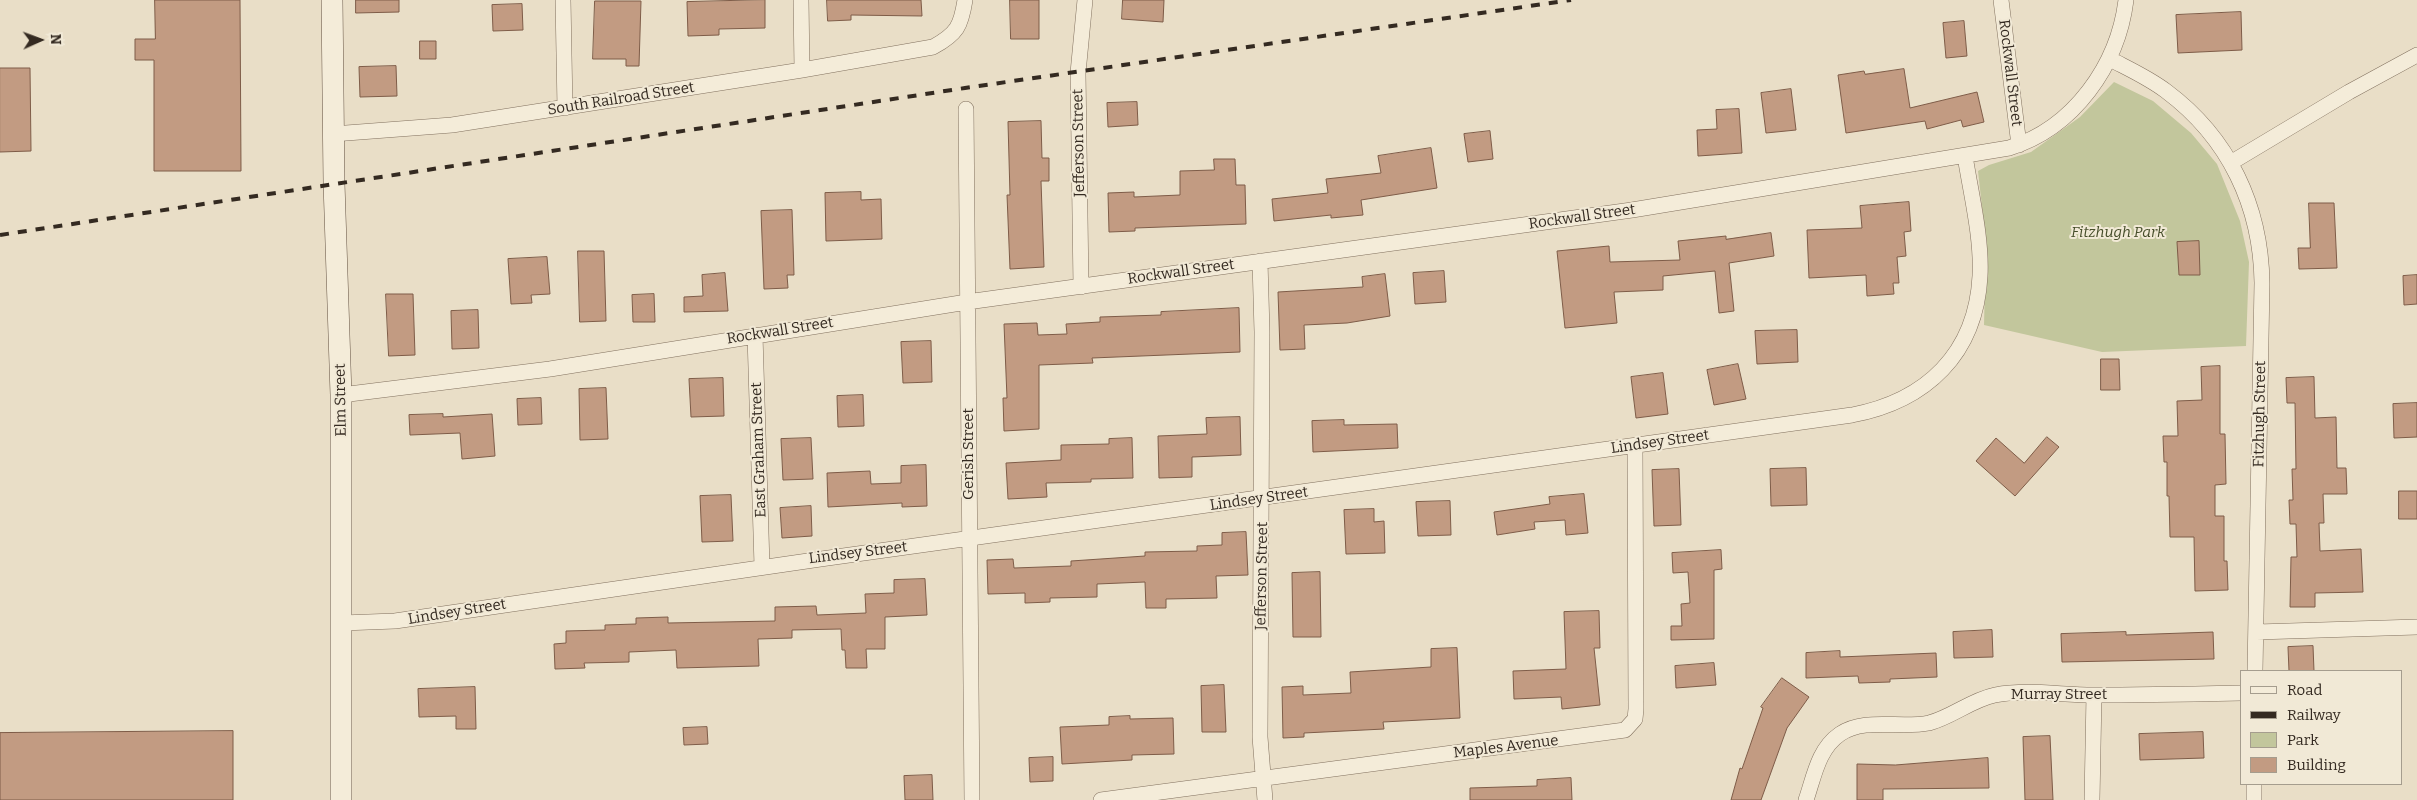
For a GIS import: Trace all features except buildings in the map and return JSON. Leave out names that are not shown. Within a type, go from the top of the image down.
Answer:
[{"type":"main road","name":"Elm Street","points":[[332,0],[333,134],[342,395],[341,800]]},
{"type":"street","points":[[563,0],[564,108]]},
{"type":"street","points":[[801,0],[802,70]]},
{"type":"street","name":"South Railroad Street","points":[[333,134],[452,125],[802,70],[933,47],[949,39],[961,23],[965,0]]},
{"type":"street","name":"Jefferson Street","points":[[1081,286],[1078,73],[1085,0]]},
{"type":"street","name":"Rockwall Street","points":[[2001,0],[2019,145]]},
{"type":"street","name":"Rockwall Street","points":[[342,395],[550,368],[967,302],[1632,210],[1965,156],[2019,145],[2046,130],[2079,102],[2096,82],[2110,59],[2120,29],[2126,0]]},
{"type":"street","points":[[2232,162],[2349,92],[2417,55]]},
{"type":"street","name":"Fitzhugh Street","points":[[2110,59],[2144,77],[2174,98],[2208,130],[2232,162],[2255,221],[2262,268],[2257,632],[2254,670]]},
{"type":"street","name":"Gerish Street","points":[[966,108],[972,800]]},
{"type":"street","name":"Lindsey Street","points":[[342,623],[395,621],[762,566],[969,539],[1865,412],[1904,399],[1926,385],[1946,365],[1965,335],[1979,287],[1979,252],[1965,156]]},
{"type":"street","name":"Jefferson Street","points":[[1260,261],[1262,332],[1260,737],[1265,800]]},
{"type":"street","name":"East Graham Street","points":[[755,335],[762,566]]},
{"type":"street","name":"Maples Avenue","points":[[1101,800],[1614,733],[1625,730],[1635,719],[1636,709],[1635,446]]},
{"type":"street","points":[[2257,632],[2417,627]]},
{"type":"street","name":"Murray Street","points":[[1806,800],[1820,759],[1828,745],[1840,733],[1859,727],[1930,722],[1994,695],[2012,693],[2094,695],[2240,693]]},
{"type":"street","points":[[2092,800],[2094,695]]},
{"type":"street","points":[[2254,785],[2254,800]]},
{"type":"green space","name":"Fitzhugh Park","points":[[2114,82],[2153,101],[2191,133],[2217,164],[2240,221],[2249,262],[2246,346],[2102,352],[1984,325],[1986,243],[1978,171],[1989,165],[2031,152],[2080,117]]},
{"type":"railway","points":[[0,235],[965,88],[1571,0]]}]
